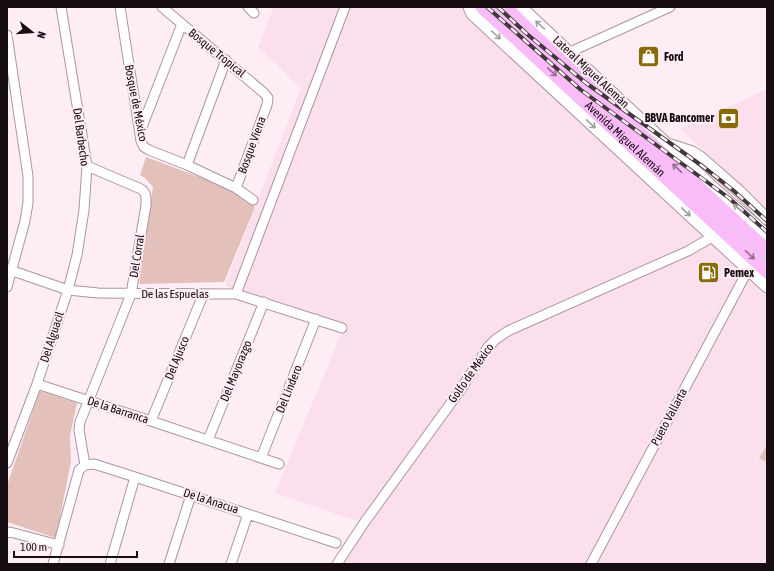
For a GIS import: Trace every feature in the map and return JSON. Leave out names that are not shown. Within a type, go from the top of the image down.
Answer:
[{"type":"highway","name":"Avenida Miguel Alemán","points":[[483,7],[767,251]]},
{"type":"highway","name":"Avenida Miguel Alemán","points":[[505,7],[767,271]]},
{"type":"street","name":"Del Barbecho","points":[[61,7],[87,166],[83,218],[77,255],[68,290]]},
{"type":"street","name":"Bosque de México","points":[[120,7],[141,141],[144,147],[236,188],[253,200]]},
{"type":"street","name":"Bosque Tropical","points":[[162,7],[264,93],[268,98],[268,102]]},
{"type":"street","points":[[236,294],[345,7]]},
{"type":"street","points":[[469,7],[472,14],[767,287]]},
{"type":"street","name":"Lateral Miguel Alemán","points":[[521,7],[717,191],[767,235]]},
{"type":"street","points":[[570,52],[670,7]]},
{"type":"street","points":[[140,133],[182,24]]},
{"type":"street","points":[[7,35],[28,176],[28,203],[25,221],[10,270],[7,287]]},
{"type":"street","points":[[187,165],[226,60]]},
{"type":"street","name":"Bosque Viena","points":[[236,188],[268,102]]},
{"type":"street","points":[[667,143],[684,149],[700,158],[740,192],[767,220]]},
{"type":"street","name":"Del Corral","points":[[85,465],[79,430],[80,422],[131,294],[146,205],[145,191],[132,184],[87,166]]},
{"type":"street","name":"Golfo de México","points":[[337,564],[364,523],[461,389],[488,347],[496,339],[508,331],[688,251],[712,237]]},
{"type":"street","name":"De las Espuelas","points":[[10,270],[68,290],[131,294],[236,294],[342,328]]},
{"type":"street","name":"Pueto Vallarta","points":[[591,564],[748,270]]},
{"type":"street","name":"Del Alguacil","points":[[37,384],[68,290]]},
{"type":"street","name":"Del Ajusco","points":[[151,421],[203,295]]},
{"type":"street","name":"Del Mayorazgo","points":[[208,440],[264,302]]},
{"type":"street","name":"Del Lindero","points":[[261,458],[316,319]]},
{"type":"street","points":[[7,463],[37,384]]},
{"type":"street","name":"De la Barranca","points":[[37,384],[279,464]]},
{"type":"street","name":"De la Anacua","points":[[85,465],[94,464],[336,542]]},
{"type":"street","points":[[53,564],[79,470],[85,465]]},
{"type":"street","points":[[110,564],[135,477]]},
{"type":"street","points":[[169,564],[191,495]]},
{"type":"street","points":[[231,564],[248,514]]},
{"type":"street","points":[[7,533],[10,532],[59,545]]},
{"type":"shaded area","points":[[274,7],[493,7],[767,262],[767,564],[336,564],[363,523],[275,493],[344,327],[225,286],[301,88],[258,47]]},
{"type":"shaded area","points":[[767,89],[767,209],[680,129]]},
{"type":"shaded area","points":[[146,157],[237,191],[255,207],[224,282],[139,284],[153,187],[140,175]]},
{"type":"shaded area","points":[[40,391],[77,403],[70,436],[71,461],[56,538],[7,522],[7,485]]},
{"type":"shaded area","points":[[767,445],[767,462],[759,458]]},
{"type":"railway","points":[[487,7],[581,90],[729,198],[767,232]]},
{"type":"railway","points":[[498,7],[527,34],[586,83],[705,168],[734,191],[767,221]]},
{"type":"place","name":"Ford","points":[[649,57]]},
{"type":"place","name":"BBVA Bancomer","points":[[729,118]]},
{"type":"place","name":"Pemex","points":[[709,273]]}]
